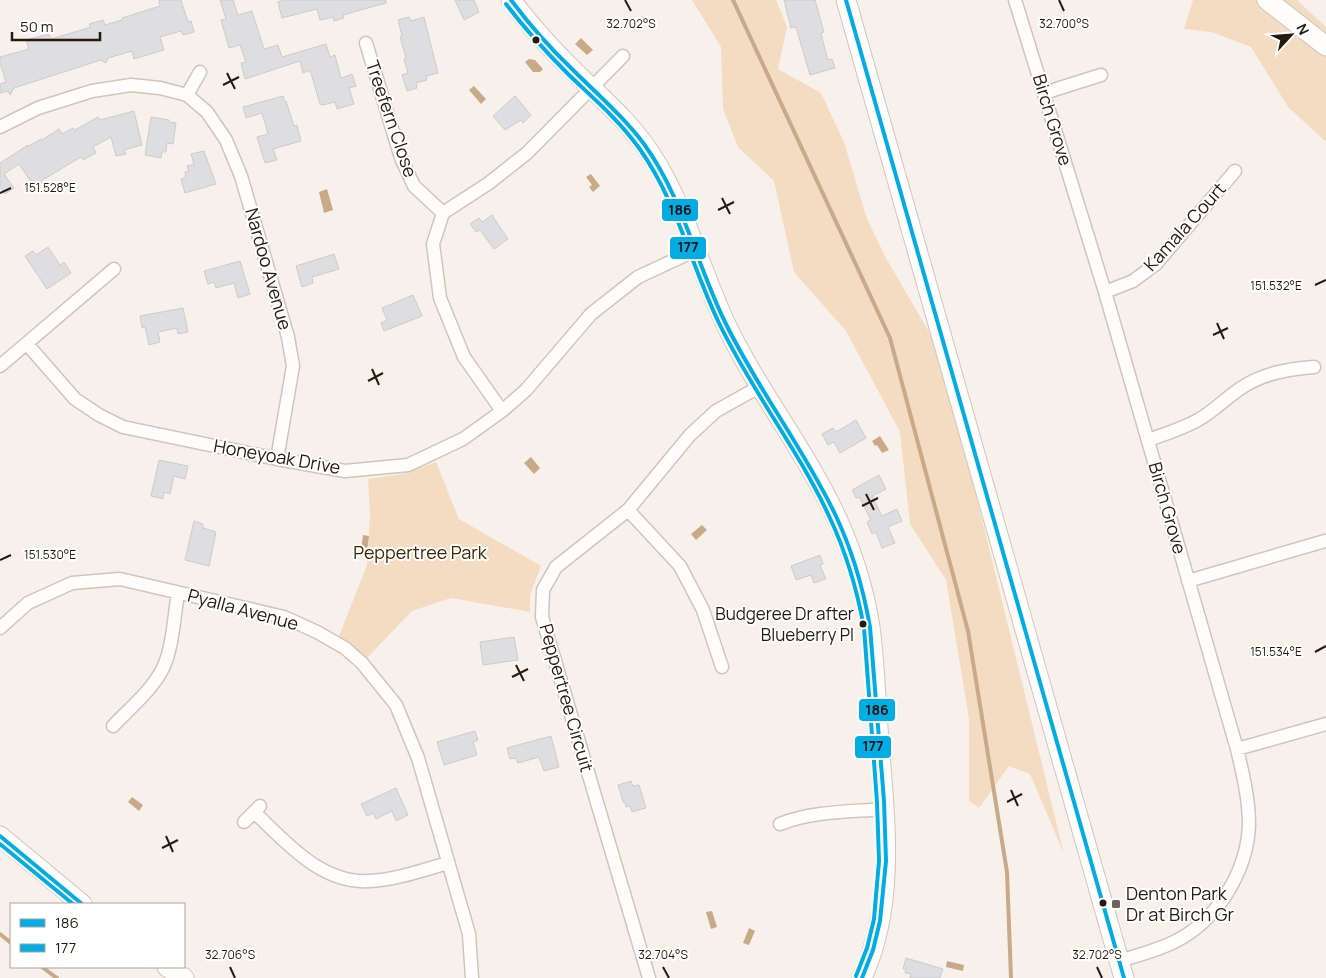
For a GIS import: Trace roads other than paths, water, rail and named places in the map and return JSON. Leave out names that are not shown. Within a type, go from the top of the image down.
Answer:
[{"type":"street","points":[[511,0],[547,45],[633,130],[650,152],[680,208],[723,318],[759,387],[804,458],[834,512],[853,559],[870,628],[884,809],[886,886],[880,926],[869,963],[862,978]]},
{"type":"street","points":[[846,0],[1122,969]]},
{"type":"street","name":"Birch Grove","points":[[1015,0],[1105,292],[1237,749],[1246,790],[1249,827],[1246,847],[1229,891],[1217,908],[1176,941],[1122,969]]},
{"type":"street","points":[[1267,0],[1326,46]]},
{"type":"street","name":"Treefern Close","points":[[366,43],[401,158],[414,186],[443,213]]},
{"type":"street","points":[[502,411],[464,357],[440,298],[433,244],[443,213],[489,183],[527,153],[622,56]]},
{"type":"street","points":[[187,95],[200,72]]},
{"type":"street","points":[[1044,93],[1101,76]]},
{"type":"street","name":"Nardoo Avenue","points":[[0,126],[38,108],[102,89],[131,85],[160,88],[187,95],[207,112],[226,140],[240,176],[288,337],[293,366],[277,459]]},
{"type":"street","name":"Kamala Court","points":[[1105,292],[1133,281],[1156,264],[1234,171]]},
{"type":"street","name":"Honeyoak Drive","points":[[27,344],[75,398],[99,415],[123,427],[345,471],[408,465],[463,439],[502,411],[526,390],[591,314],[638,277],[696,250]]},
{"type":"street","points":[[0,366],[114,269]]},
{"type":"street","points":[[1148,440],[1198,420],[1241,388],[1262,377],[1287,369],[1314,367]]},
{"type":"street","name":"Peppertree Circuit","points":[[649,978],[542,617],[543,590],[556,567],[628,510],[690,435],[716,411],[759,387]]},
{"type":"street","points":[[628,510],[680,566],[703,610],[722,667]]},
{"type":"street","points":[[1188,581],[1325,542]]},
{"type":"street","name":"Pyalla Avenue","points":[[0,628],[28,603],[72,583],[120,579],[284,617],[338,644],[362,663],[396,705],[418,758],[469,934],[472,978]]},
{"type":"street","points":[[113,726],[152,685],[162,669],[168,650],[178,593]]},
{"type":"street","points":[[1237,749],[1326,724]]},
{"type":"street","points":[[244,822],[257,809],[305,859],[325,872],[348,879],[368,882],[382,880],[448,863]]},
{"type":"street","points":[[780,824],[794,818],[811,815],[884,809]]},
{"type":"street","points":[[0,836],[81,903]]},
{"type":"street","points":[[169,968],[184,978]]},
{"type":"waterway","points":[[733,0],[890,338],[968,631],[1007,872],[1011,978]]},
{"type":"waterway","points":[[0,934],[10,942]]},
{"type":"waterway","points":[[43,968],[57,978]]},
{"type":"place","name":"Budgeree Dr after Blueberry Pl","points":[[863,624]]},
{"type":"place","name":"Denton Park Dr at Birch Gr","points":[[1116,904]]},
{"type":"park label","name":"Peppertree Park","points":[[420,553]]}]
